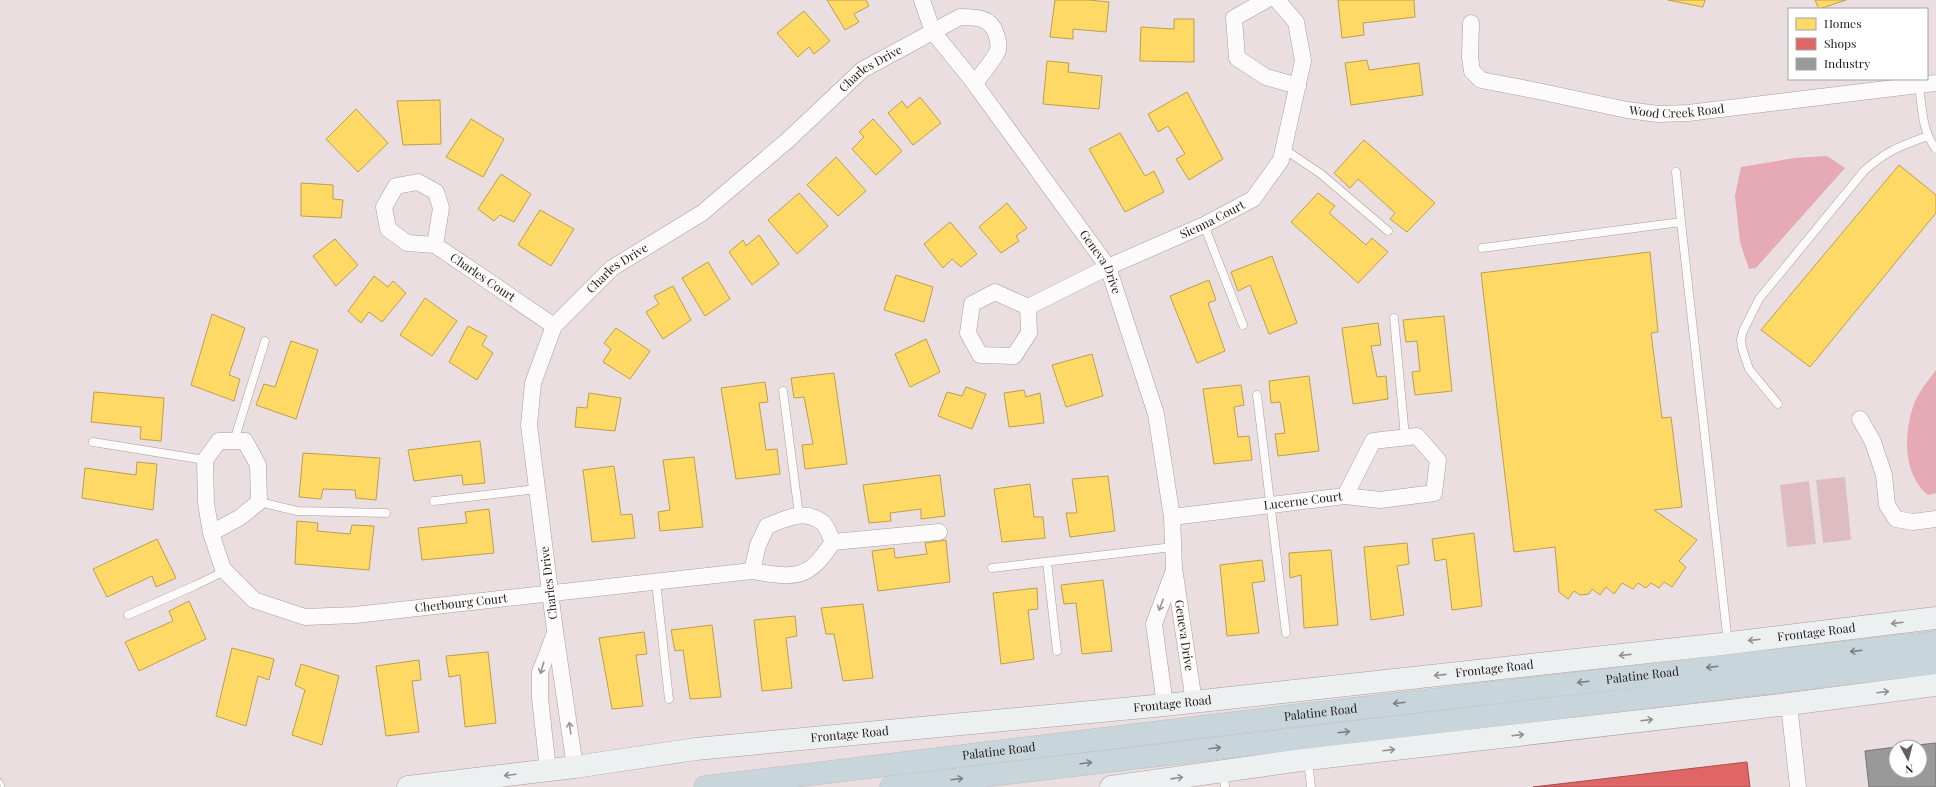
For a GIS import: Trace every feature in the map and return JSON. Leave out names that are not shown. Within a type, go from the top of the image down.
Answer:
[{"type":"highway","name":"Palatine Road","points":[[705,787],[1293,716],[1936,642]]},
{"type":"highway","name":"Palatine Road","points":[[890,787],[1936,663]]},
{"type":"highway","points":[[1887,669],[1936,668]]},
{"type":"street","name":"Geneva Drive","points":[[922,0],[933,32],[975,83],[1108,267],[1156,414],[1172,517],[1174,568],[1194,702]]},
{"type":"street","points":[[1266,0],[1234,18],[1237,58],[1266,77],[1298,86]]},
{"type":"street","name":"Sienna Court","points":[[1028,307],[1108,267],[1204,225],[1253,199],[1282,160],[1303,62],[1296,22],[1276,0]]},
{"type":"street","name":"Charles Drive","points":[[575,767],[555,631],[552,594],[529,424],[533,383],[554,326],[612,268],[702,213],[788,140],[862,70],[960,17],[975,17],[987,20],[994,29],[998,39],[998,50],[975,83]]},
{"type":"street","name":"Wood Creek Road","points":[[1471,23],[1470,57],[1472,71],[1481,80],[1627,110],[1658,114],[1688,113],[1936,83]]},
{"type":"street","points":[[418,182],[436,192],[441,208],[435,244],[407,243],[388,229],[384,207],[396,186],[418,182]]},
{"type":"street","name":"Charles Court","points":[[435,244],[554,326]]},
{"type":"street","points":[[995,292],[1028,307],[1029,333],[1014,356],[980,355],[968,333],[972,304],[995,292]]},
{"type":"street","points":[[1860,419],[1873,442],[1884,475],[1888,505],[1896,519],[1913,522],[1936,519]]},
{"type":"street","name":"Lucerne Court","points":[[1172,517],[1345,496],[1380,500],[1434,493],[1438,460],[1417,436],[1405,437]]},
{"type":"street","points":[[1345,496],[1373,441],[1405,437]]},
{"type":"street","points":[[205,460],[219,441],[245,441],[258,465],[259,502],[239,518],[211,533]]},
{"type":"street","name":"Cherbourg Court","points":[[205,460],[206,503],[211,533],[225,571],[254,600],[305,617],[355,615],[752,571],[777,575],[801,575],[820,562],[833,542]]},
{"type":"street","points":[[752,571],[758,545],[767,526],[799,515],[810,515],[823,523],[833,542],[939,532]]},
{"type":"street","name":"Geneva Drive","points":[[1165,705],[1154,624],[1174,568]]},
{"type":"street","name":"Frontage Road","points":[[408,787],[575,767],[696,749],[1194,702],[1728,643],[1936,618]]},
{"type":"street","name":"Charles Drive","points":[[548,770],[540,698],[540,672],[555,631]]},
{"type":"street","points":[[1111,787],[1224,779],[1308,759],[1789,704],[1936,685]]},
{"type":"street","points":[[1789,704],[1798,787]]},
{"type":"lane","points":[[1919,85],[1925,126],[1928,136],[1936,149]]},
{"type":"lane","points":[[1778,404],[1749,369],[1742,348],[1741,340],[1743,331],[1760,299],[1864,171],[1879,157],[1893,148],[1928,136]]},
{"type":"lane","points":[[1284,149],[1321,174],[1388,232]]},
{"type":"lane","points":[[1676,172],[1728,643]]},
{"type":"lane","points":[[1482,248],[1681,222]]},
{"type":"lane","points":[[1204,225],[1243,326]]},
{"type":"lane","points":[[1394,318],[1405,437]]},
{"type":"lane","points":[[234,441],[265,341]]},
{"type":"lane","points":[[784,391],[799,515]]},
{"type":"lane","points":[[1257,395],[1286,633]]},
{"type":"lane","points":[[94,442],[205,460]]},
{"type":"lane","points":[[434,501],[537,489]]},
{"type":"lane","points":[[259,502],[297,510],[386,513]]},
{"type":"lane","points":[[992,568],[1173,547]]},
{"type":"lane","points":[[1047,562],[1057,651]]},
{"type":"lane","points":[[128,615],[225,571]]},
{"type":"lane","points":[[656,582],[669,699]]},
{"type":"lane","points":[[1308,759],[1311,787]]},
{"type":"shaded area","points":[[1827,156],[1845,168],[1756,268],[1749,269],[1740,242],[1735,196],[1741,167],[1794,158]]},
{"type":"shaded area","points":[[1936,370],[1936,493],[1928,495],[1913,476],[1907,440],[1908,427],[1916,399]]},
{"type":"shaded area","points":[[1845,477],[1851,540],[1823,543],[1816,480]]},
{"type":"shaded area","points":[[1809,481],[1816,544],[1787,547],[1780,485]]},
{"type":"building: Homes","points":[[827,0],[866,0],[869,6],[854,14],[859,22],[845,30]]},
{"type":"building: Homes","points":[[1055,0],[1089,0],[1109,2],[1106,32],[1073,29],[1073,39],[1050,37]]},
{"type":"building: Homes","points":[[1338,0],[1414,0],[1415,17],[1363,23],[1364,35],[1342,38]]},
{"type":"building: Homes","points":[[1668,0],[1705,0],[1703,7]]},
{"type":"building: Homes","points":[[1815,0],[1846,0],[1822,8],[1819,8]]},
{"type":"building: Homes","points":[[804,11],[830,41],[814,54],[809,47],[798,57],[777,33]]},
{"type":"building: Homes","points":[[1174,19],[1194,19],[1194,62],[1140,61],[1141,27],[1174,29]]},
{"type":"building: Homes","points":[[1367,60],[1369,70],[1419,63],[1423,95],[1351,105],[1345,63]]},
{"type":"building: Homes","points":[[1047,61],[1069,63],[1068,72],[1102,76],[1099,109],[1043,104]]},
{"type":"building: Homes","points":[[1187,92],[1223,159],[1189,180],[1176,159],[1185,154],[1168,126],[1158,132],[1148,114]]},
{"type":"building: Homes","points":[[920,97],[941,123],[913,145],[888,113],[902,101],[907,108]]},
{"type":"building: Homes","points":[[440,100],[441,144],[403,145],[397,101]]},
{"type":"building: Homes","points":[[356,109],[388,143],[358,172],[326,139]]},
{"type":"building: Homes","points":[[471,119],[504,139],[483,177],[446,157]]},
{"type":"building: Homes","points":[[873,119],[902,151],[876,175],[852,149],[864,137],[859,132]]},
{"type":"building: Homes","points":[[1120,133],[1145,176],[1154,171],[1164,192],[1125,212],[1089,149]]},
{"type":"building: Homes","points":[[1364,140],[1435,203],[1407,232],[1390,219],[1395,213],[1358,179],[1350,188],[1334,173]]},
{"type":"building: Homes","points":[[836,157],[866,191],[838,216],[807,185]]},
{"type":"building: Homes","points":[[1899,165],[1936,195],[1936,213],[1810,367],[1761,330]]},
{"type":"building: Homes","points":[[501,174],[531,194],[514,222],[500,215],[494,221],[478,209]]},
{"type":"building: Homes","points":[[301,183],[333,185],[333,199],[343,200],[341,218],[301,216]]},
{"type":"building: Homes","points":[[799,193],[828,226],[797,254],[768,220]]},
{"type":"building: Homes","points":[[1318,193],[1335,206],[1329,213],[1366,245],[1372,238],[1388,252],[1358,283],[1291,222]]},
{"type":"building: Homes","points":[[1007,203],[1027,228],[1016,236],[1019,241],[1001,253],[979,227]]},
{"type":"building: Homes","points":[[540,210],[574,229],[551,266],[518,245]]},
{"type":"building: Homes","points":[[950,222],[977,254],[961,267],[952,259],[943,268],[924,244]]},
{"type":"building: Homes","points":[[759,235],[779,264],[752,285],[729,252],[743,240],[746,246]]},
{"type":"building: Homes","points":[[335,239],[358,265],[336,286],[313,256]]},
{"type":"building: Homes","points":[[1650,252],[1658,332],[1651,333],[1662,418],[1671,417],[1682,507],[1654,510],[1697,540],[1679,561],[1686,567],[1672,587],[1664,582],[1659,588],[1651,583],[1646,588],[1638,583],[1633,589],[1622,583],[1614,594],[1606,587],[1600,595],[1592,589],[1589,594],[1580,595],[1574,591],[1568,599],[1559,592],[1555,547],[1514,552],[1481,273]]},
{"type":"building: Homes","points":[[1272,256],[1297,323],[1269,334],[1250,285],[1238,291],[1231,272]]},
{"type":"building: Homes","points":[[708,262],[730,299],[705,316],[682,278]]},
{"type":"building: Homes","points":[[896,275],[933,287],[924,322],[884,310]]},
{"type":"building: Homes","points":[[374,276],[388,287],[393,281],[406,293],[382,322],[369,312],[361,323],[348,311]]},
{"type":"building: Homes","points":[[1209,280],[1216,300],[1208,303],[1225,351],[1197,363],[1170,296]]},
{"type":"building: Homes","points":[[673,286],[691,320],[663,339],[646,312],[659,304],[654,296]]},
{"type":"building: Homes","points":[[425,298],[457,321],[432,356],[400,335]]},
{"type":"building: Homes","points":[[212,314],[245,328],[229,375],[240,379],[234,401],[191,385]]},
{"type":"building: Homes","points":[[1444,316],[1452,391],[1415,395],[1412,372],[1420,371],[1417,341],[1406,342],[1403,320]]},
{"type":"building: Homes","points":[[1378,323],[1381,345],[1371,346],[1377,377],[1386,376],[1388,399],[1353,404],[1342,328]]},
{"type":"building: Homes","points":[[468,326],[487,336],[482,345],[493,353],[477,380],[449,362]]},
{"type":"building: Homes","points":[[616,328],[650,351],[630,379],[603,362],[611,349],[604,343]]},
{"type":"building: Homes","points":[[926,339],[940,372],[910,387],[895,354]]},
{"type":"building: Homes","points":[[291,341],[318,350],[296,419],[256,405],[264,384],[275,387]]},
{"type":"building: Homes","points":[[1092,354],[1103,396],[1066,407],[1052,365]]},
{"type":"building: Homes","points":[[834,373],[847,464],[805,469],[802,445],[813,444],[804,397],[794,398],[791,378]]},
{"type":"building: Homes","points":[[1309,376],[1319,451],[1278,456],[1275,434],[1285,433],[1280,402],[1271,403],[1269,381]]},
{"type":"building: Homes","points":[[765,382],[768,402],[759,403],[766,450],[777,449],[780,474],[736,479],[721,388]]},
{"type":"building: Homes","points":[[1241,385],[1244,405],[1234,407],[1238,437],[1249,436],[1252,460],[1214,464],[1203,389]]},
{"type":"building: Homes","points":[[966,387],[986,394],[972,429],[938,416],[947,392],[962,396]]},
{"type":"building: Homes","points":[[1024,390],[1026,397],[1040,393],[1044,423],[1009,427],[1004,393]]},
{"type":"building: Homes","points":[[94,392],[164,398],[161,441],[140,439],[141,427],[91,422]]},
{"type":"building: Homes","points":[[589,393],[621,398],[615,431],[575,427],[577,407],[587,408]]},
{"type":"building: Homes","points":[[480,441],[485,483],[463,485],[462,475],[414,481],[408,450]]},
{"type":"building: Homes","points":[[303,453],[380,458],[376,500],[356,498],[355,490],[323,489],[321,499],[299,497]]},
{"type":"building: Homes","points":[[694,457],[703,527],[660,531],[658,512],[670,510],[663,460]]},
{"type":"building: Homes","points":[[137,462],[157,464],[153,510],[82,498],[85,468],[136,475]]},
{"type":"building: Homes","points":[[614,466],[621,515],[632,514],[635,538],[592,542],[583,470]]},
{"type":"building: Homes","points":[[940,475],[945,516],[921,519],[921,509],[890,513],[891,521],[869,523],[863,485]]},
{"type":"building: Homes","points":[[1108,476],[1115,531],[1070,537],[1066,513],[1077,513],[1072,479]]},
{"type":"building: Homes","points":[[1030,484],[1034,517],[1043,517],[1045,538],[1002,542],[994,489]]},
{"type":"building: Homes","points":[[489,509],[494,553],[422,560],[418,528],[467,523],[465,512]]},
{"type":"building: Homes","points":[[297,521],[318,523],[317,531],[350,534],[352,525],[374,526],[369,570],[295,564]]},
{"type":"building: Homes","points":[[1474,533],[1482,606],[1452,610],[1446,559],[1435,561],[1432,539]]},
{"type":"building: Homes","points":[[157,539],[176,578],[156,587],[152,576],[107,597],[93,569]]},
{"type":"building: Homes","points":[[946,540],[950,582],[878,591],[872,551],[894,548],[895,558],[927,554],[925,543]]},
{"type":"building: Homes","points":[[1407,543],[1409,564],[1397,566],[1404,615],[1371,620],[1364,547]]},
{"type":"building: Homes","points":[[1331,550],[1338,625],[1304,628],[1301,575],[1290,578],[1289,553]]},
{"type":"building: Homes","points":[[1262,560],[1265,581],[1252,583],[1259,633],[1227,636],[1220,565]]},
{"type":"building: Homes","points":[[1103,580],[1112,651],[1082,654],[1076,603],[1064,604],[1061,585]]},
{"type":"building: Homes","points":[[1037,588],[1038,609],[1028,610],[1034,659],[1001,664],[993,593]]},
{"type":"building: Homes","points":[[189,601],[206,639],[139,671],[125,642],[173,621],[169,611]]},
{"type":"building: Homes","points":[[863,604],[873,678],[843,681],[834,634],[826,634],[821,608]]},
{"type":"building: Homes","points":[[795,616],[797,636],[786,638],[792,688],[762,691],[754,620]]},
{"type":"building: Homes","points":[[712,625],[721,697],[690,699],[683,650],[675,651],[671,630]]},
{"type":"building: Homes","points":[[644,632],[647,654],[636,655],[643,706],[612,709],[599,638]]},
{"type":"building: Homes","points":[[232,648],[274,659],[269,680],[258,676],[246,726],[216,716]]},
{"type":"building: Homes","points":[[488,652],[496,723],[465,727],[460,675],[449,677],[446,656]]},
{"type":"building: Homes","points":[[419,660],[421,680],[412,681],[419,732],[386,736],[376,666]]},
{"type":"building: Homes","points":[[301,664],[339,676],[322,745],[292,735],[305,690],[295,685]]},
{"type":"building: Shops","points":[[1747,762],[1750,787],[1533,787]]},
{"type":"building: Industry","points":[[1936,743],[1936,787],[1869,787],[1865,751],[1888,748],[1888,779],[1928,779],[1928,744]]},
{"type":"railway","points":[[0,780],[3,787]]}]
